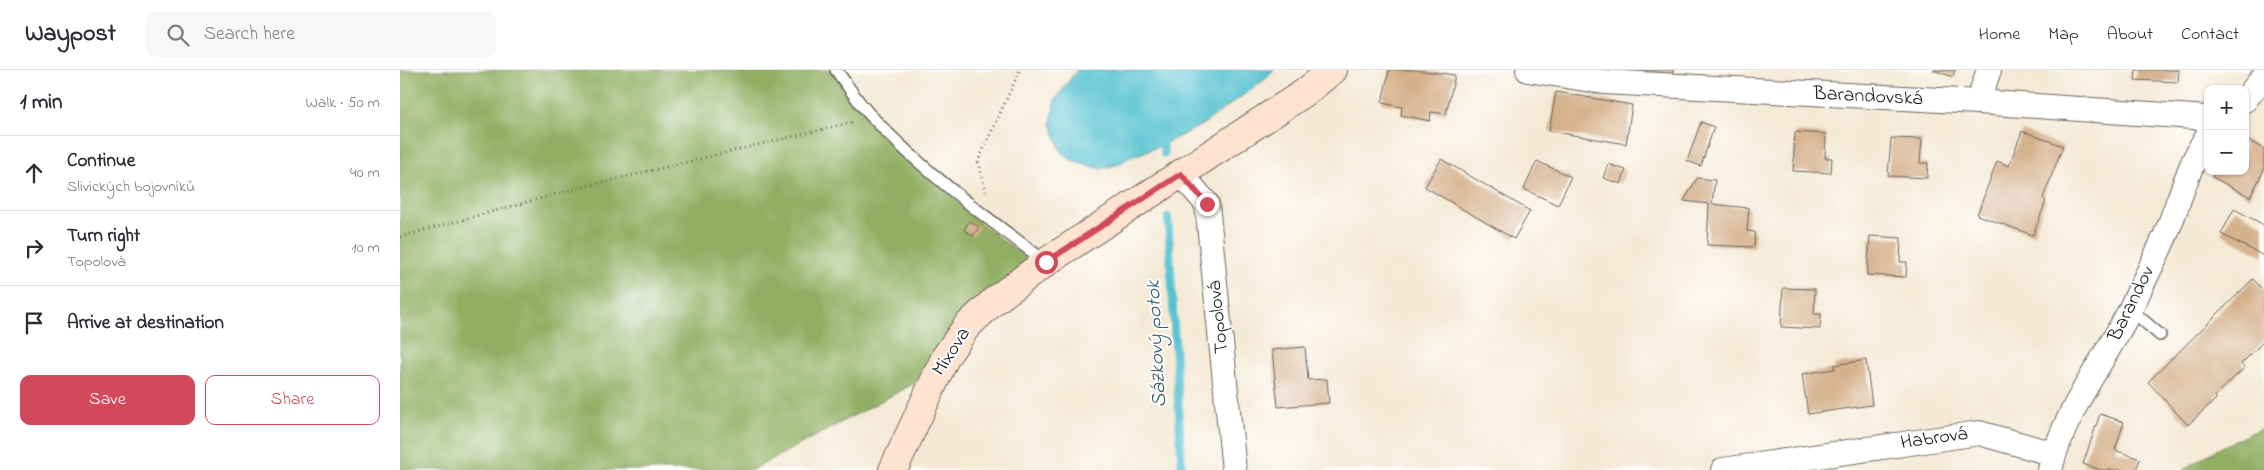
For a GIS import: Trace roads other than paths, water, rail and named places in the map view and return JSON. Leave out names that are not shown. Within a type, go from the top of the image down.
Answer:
[{"type":"street","name":"Mixova","points":[[893,470],[946,356],[967,326],[994,300],[1046,262],[1304,93],[1333,70]]},
{"type":"street","name":"Barandovská","points":[[1528,70],[1604,82],[1978,102],[2204,118]]},
{"type":"street","points":[[1978,102],[1989,70]]},
{"type":"street","points":[[2249,95],[2264,76]]},
{"type":"street","name":"Barandov","points":[[2052,462],[2067,421],[2109,350],[2167,231],[2198,149],[2204,141]]},
{"type":"street","name":"Topolová","points":[[1181,174],[1207,204],[1234,470]]},
{"type":"street","name":"Habrová","points":[[1724,470],[1979,433],[2052,462]]},
{"type":"lane","points":[[836,70],[872,117],[948,188],[1046,262]]},
{"type":"lane","points":[[2130,309],[2160,335]]},
{"type":"water","points":[[1077,70],[1274,70],[1268,77],[1202,125],[1162,145],[1126,159],[1119,164],[1101,169],[1069,159],[1061,151],[1051,124],[1055,100]]},
{"type":"waterway","name":"Sázkový potok","points":[[1162,136],[1164,154]]},
{"type":"waterway","name":"Sázkový potok","points":[[1168,217],[1182,470]]}]
